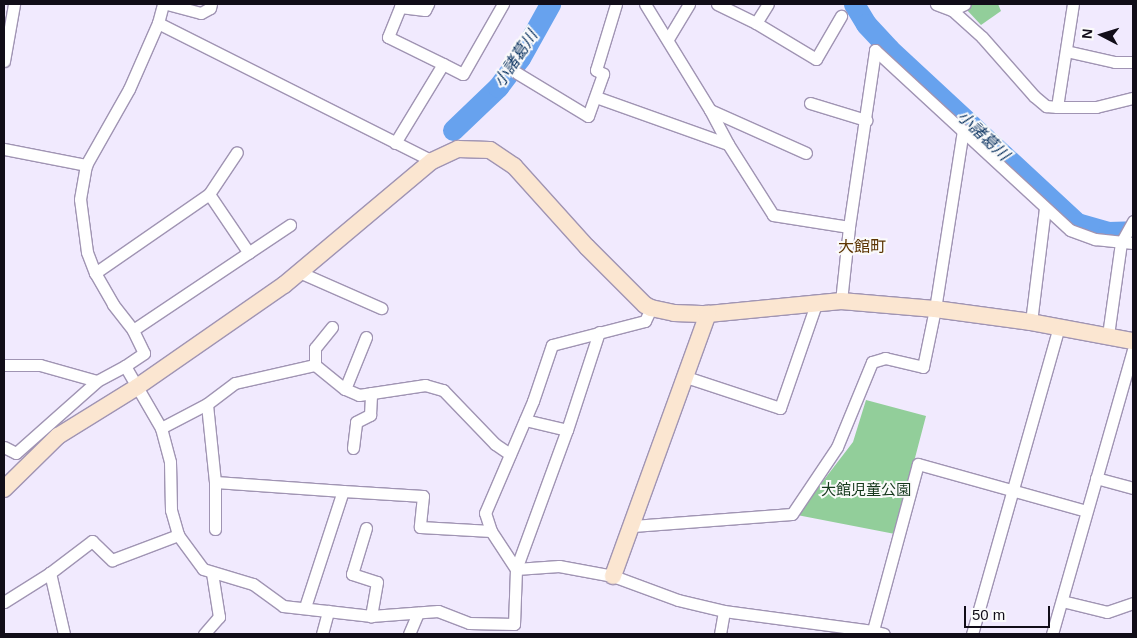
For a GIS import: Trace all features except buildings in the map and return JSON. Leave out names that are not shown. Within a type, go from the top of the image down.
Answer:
[{"type":"street","points":[[4,61],[14,4]]},
{"type":"street","points":[[4,447],[16,454],[97,380],[125,366],[144,352],[133,330],[113,304],[95,274],[87,252],[80,199],[86,165],[129,89],[165,4],[201,13],[210,8],[211,4]]},
{"type":"street","points":[[428,4],[425,10],[400,6],[388,37],[463,74],[503,4]]},
{"type":"street","points":[[517,73],[588,116],[603,74],[596,70],[616,4]]},
{"type":"street","points":[[645,4],[710,110],[728,144],[773,215],[849,227]]},
{"type":"street","points":[[668,40],[689,4]]},
{"type":"street","points":[[717,4],[756,23],[816,59],[841,16]]},
{"type":"street","points":[[756,23],[768,4]]},
{"type":"street","points":[[936,4],[952,10],[982,36],[1034,96],[1046,106],[1096,107],[1133,98]]},
{"type":"street","points":[[952,10],[965,4]]},
{"type":"street","points":[[1057,107],[1073,4]]},
{"type":"street","points":[[158,23],[432,161]]},
{"type":"street","points":[[841,301],[849,227],[875,50],[1070,230],[1095,239],[1125,242]]},
{"type":"street","points":[[1066,51],[1115,62],[1133,62]]},
{"type":"street","points":[[395,143],[443,64]]},
{"type":"street","points":[[596,97],[728,144]]},
{"type":"street","points":[[810,103],[866,120]]},
{"type":"street","points":[[710,110],[806,153]]},
{"type":"street","points":[[633,526],[792,514],[837,447],[872,362],[885,358],[923,367],[935,309],[963,130]]},
{"type":"street","points":[[4,149],[86,165]]},
{"type":"street","points":[[4,489],[58,436],[137,387],[299,272],[432,161],[458,149],[490,150],[514,166],[587,247],[651,308],[674,313],[708,314],[841,301],[935,309],[1031,322],[1133,341]]},
{"type":"street","points":[[95,274],[209,194],[237,152]]},
{"type":"street","points":[[209,194],[250,253]]},
{"type":"street","points":[[1031,322],[1045,208]]},
{"type":"street","points":[[1108,335],[1125,242],[1133,221]]},
{"type":"street","points":[[133,330],[290,225]]},
{"type":"street","points":[[299,272],[382,308]]},
{"type":"street","points":[[686,377],[780,408],[816,304]]},
{"type":"street","points":[[516,569],[491,531],[485,513],[525,420],[552,344],[645,321],[651,308]]},
{"type":"street","points":[[613,576],[633,526],[708,314]]},
{"type":"street","points":[[972,634],[1059,326]]},
{"type":"street","points":[[315,365],[315,348],[332,327]]},
{"type":"street","points":[[125,366],[162,428],[170,462],[172,510],[178,535],[203,569],[253,584],[283,606],[371,616],[438,611],[469,623],[514,624],[516,569],[568,430],[599,332]]},
{"type":"street","points":[[345,390],[366,337]]},
{"type":"street","points":[[1052,634],[1133,350]]},
{"type":"street","points":[[4,365],[40,366],[97,380]]},
{"type":"street","points":[[162,428],[207,404],[235,383],[315,365]]},
{"type":"street","points":[[315,365],[345,390],[359,394],[425,385],[444,390],[496,444],[510,454]]},
{"type":"street","points":[[354,448],[356,422],[370,415],[371,393]]},
{"type":"street","points":[[207,404],[215,482],[215,529]]},
{"type":"street","points":[[525,420],[568,430]]},
{"type":"street","points":[[516,569],[559,566],[613,576],[678,600],[724,611],[876,633],[918,464],[1086,512]]},
{"type":"street","points":[[1096,478],[1133,488]]},
{"type":"street","points":[[215,482],[423,496],[420,527],[491,531]]},
{"type":"street","points":[[305,607],[343,491]]},
{"type":"street","points":[[366,528],[352,574],[376,582],[371,616]]},
{"type":"street","points":[[4,602],[50,573],[92,540],[112,560],[178,535]]},
{"type":"street","points":[[50,573],[64,634]]},
{"type":"street","points":[[204,634],[219,617],[212,573]]},
{"type":"street","points":[[1062,601],[1107,612],[1133,603]]},
{"type":"street","points":[[322,634],[328,611]]},
{"type":"street","points":[[720,634],[724,611]]},
{"type":"street","points":[[409,634],[418,613]]},
{"type":"green space","points":[[969,4],[998,4],[1001,11],[981,25],[966,9]]},
{"type":"green space","name":"大館児童公園","points":[[866,400],[926,416],[895,534],[797,515],[853,442]]},
{"type":"waterway","name":"小諸葛川","points":[[453,130],[498,87],[520,58],[550,4]]},
{"type":"waterway","name":"小諸葛川","points":[[854,4],[866,24],[889,49],[1077,223],[1108,232],[1133,231]]},
{"type":"district","name":"大館町","points":[[862,247]]}]
